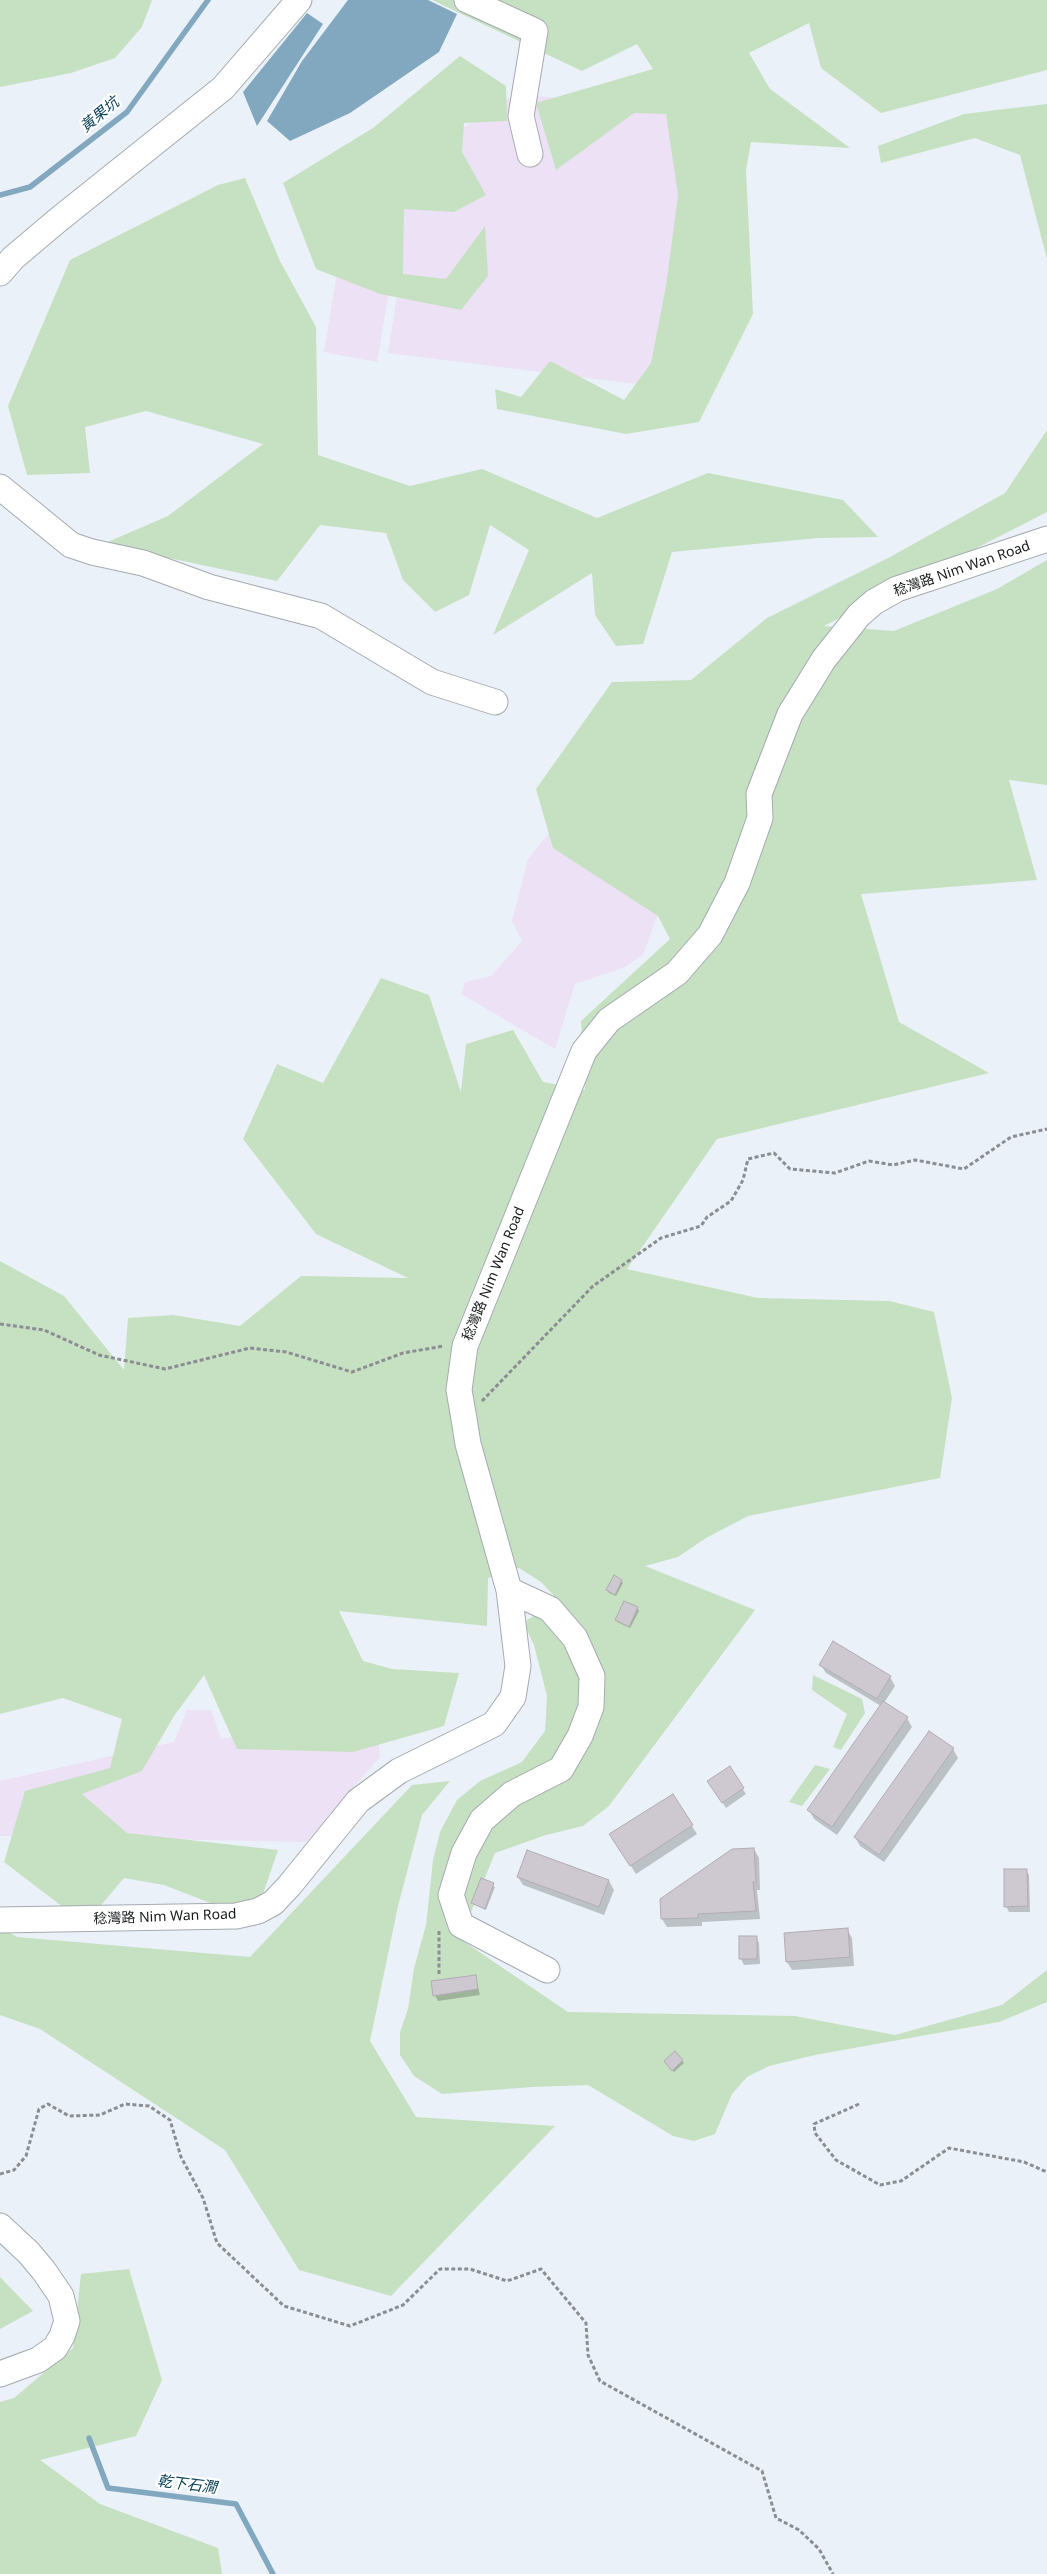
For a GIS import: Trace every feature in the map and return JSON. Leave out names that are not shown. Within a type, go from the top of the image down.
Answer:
[{"type":"street","points":[[0,273],[13,258],[58,220],[223,88],[299,0]]},
{"type":"street","points":[[467,0],[535,32],[521,116],[530,154]]},
{"type":"street","points":[[0,487],[71,544],[81,549],[143,563],[209,587],[321,616],[432,682],[495,702]]},
{"type":"street","name":"稔灣路 Nim Wan Road","points":[[0,1920],[236,1916],[258,1911],[273,1903],[358,1800],[399,1771],[494,1724],[513,1697],[518,1666],[509,1590],[468,1444],[459,1390],[465,1349],[584,1051],[609,1020],[677,973],[710,934],[737,883],[760,818],[759,794],[790,714],[824,658],[859,615],[874,602],[897,590],[1047,540]]},
{"type":"street","points":[[509,1590],[550,1609],[575,1638],[592,1676],[590,1707],[580,1736],[561,1769],[512,1794],[482,1820],[464,1853],[451,1895],[461,1924],[547,1970]]},
{"type":"street","points":[[0,2226],[29,2253],[44,2271],[61,2296],[66,2322],[55,2348],[38,2360],[0,2374]]},
{"type":"path","points":[[464,1419],[592,1286],[661,1238],[701,1226],[707,1218],[731,1201],[743,1180],[748,1159],[774,1153],[790,1169],[835,1174],[869,1161],[893,1165],[915,1160],[964,1169],[1011,1137],[1047,1128]]},
{"type":"path","points":[[0,1324],[44,1330],[99,1355],[165,1369],[250,1348],[286,1352],[352,1372],[403,1353],[439,1345],[465,1349]]},
{"type":"path","points":[[0,2174],[14,2170],[26,2156],[39,2109],[48,2104],[68,2116],[100,2116],[125,2104],[148,2106],[170,2120],[181,2157],[203,2198],[217,2243],[284,2306],[350,2326],[403,2305],[440,2269],[470,2269],[507,2281],[541,2269],[586,2323],[588,2355],[600,2381],[762,2471],[776,2518],[799,2530],[819,2549],[833,2574]]},
{"type":"path","points":[[859,2104],[814,2124],[815,2133],[836,2160],[880,2186],[901,2181],[949,2148],[1024,2162],[1047,2172]]},
{"type":"shaded area","points":[[515,94],[677,109],[692,188],[661,387],[388,353],[398,288],[397,194],[451,136]]},
{"type":"shaded area","points":[[337,272],[390,286],[377,362],[324,352]]},
{"type":"shaded area","points":[[555,826],[662,903],[643,955],[623,968],[575,984],[555,1049],[461,994],[465,982],[491,976],[522,941],[512,921],[528,859]]},
{"type":"shaded area","points":[[187,1710],[211,1710],[221,1739],[286,1731],[378,1736],[380,1757],[306,1842],[0,1836],[0,1781],[174,1742]]},
{"type":"green space","points":[[0,0],[152,0],[142,27],[115,58],[71,73],[0,87]]},
{"type":"green space","points":[[432,0],[1047,0],[1047,70],[881,113],[821,68],[809,23],[749,53],[770,89],[850,148],[751,142],[746,170],[753,314],[699,422],[626,434],[497,409],[495,389],[521,397],[550,361],[624,400],[651,363],[666,286],[678,195],[666,114],[634,113],[556,170],[536,103],[653,69],[637,44],[582,71]]},
{"type":"green space","points":[[460,56],[506,86],[507,121],[464,123],[462,152],[486,195],[454,212],[404,209],[403,274],[446,279],[485,226],[488,276],[461,310],[380,294],[316,269],[283,183],[373,128]]},
{"type":"green space","points":[[1047,104],[1047,259],[1020,155],[975,138],[881,163],[878,146],[964,114]]},
{"type":"green space","points":[[245,178],[280,261],[316,327],[318,455],[410,486],[482,469],[597,518],[708,473],[843,500],[878,537],[818,538],[672,552],[643,644],[616,646],[595,615],[592,573],[493,635],[529,550],[490,525],[469,595],[435,612],[403,580],[386,533],[320,525],[277,581],[103,544],[168,516],[263,444],[146,411],[85,427],[90,473],[27,475],[8,406],[70,260],[218,185]]},
{"type":"green space","points":[[1047,430],[1047,512],[824,626],[894,631],[997,589],[1047,560],[1047,785],[1009,780],[1037,880],[861,894],[899,1022],[989,1073],[717,1139],[627,1269],[758,1298],[889,1301],[934,1312],[952,1398],[940,1478],[748,1516],[706,1538],[678,1557],[645,1566],[755,1610],[609,1806],[583,1826],[546,1835],[495,1853],[471,1912],[462,1899],[478,1840],[597,1719],[565,1612],[558,1600],[541,1582],[519,1568],[488,1578],[487,1626],[339,1611],[363,1661],[392,1669],[459,1673],[444,1726],[353,1752],[237,1749],[204,1675],[174,1716],[142,1771],[82,1794],[127,1833],[278,1850],[254,1920],[164,1885],[124,1878],[85,1924],[4,1862],[25,1791],[110,1768],[122,1719],[63,1698],[0,1714],[0,1261],[64,1296],[124,1370],[128,1318],[173,1315],[240,1326],[301,1276],[408,1278],[316,1234],[243,1139],[277,1064],[323,1083],[381,978],[429,995],[461,1092],[466,1044],[513,1030],[543,1082],[585,1090],[581,1021],[670,939],[658,916],[553,848],[536,789],[612,682],[691,680],[767,618],[890,557],[1005,493]]},
{"type":"green space","points":[[537,1614],[550,1617],[580,1665],[579,1719],[548,1768],[477,1813],[452,1849],[444,1872],[446,1905],[450,1922],[460,1939],[568,2012],[795,2016],[895,2035],[1002,2005],[1047,1970],[1047,2002],[999,2022],[815,2055],[769,2066],[747,2077],[732,2094],[715,2134],[694,2141],[673,2136],[588,2085],[442,2094],[414,2076],[400,2055],[400,2032],[408,2009],[414,1968],[426,1925],[433,1860],[440,1832],[457,1800],[480,1781],[522,1762],[545,1731],[547,1696],[534,1645],[526,1628],[527,1620]]},
{"type":"green space","points":[[813,1675],[862,1699],[865,1713],[841,1750],[833,1747],[847,1714],[812,1690]]},
{"type":"green space","points":[[815,1765],[830,1769],[802,1806],[789,1802]]},
{"type":"green space","points":[[450,1781],[422,1815],[398,1906],[370,2041],[416,2117],[555,2126],[391,2296],[299,2270],[225,2150],[40,2029],[0,2015],[0,1927],[17,1937],[250,1957],[412,1785]]},
{"type":"green space","points":[[129,2269],[162,2380],[136,2436],[40,2460],[100,2504],[218,2548],[222,2574],[0,2574],[0,2402],[14,2398],[73,2348],[81,2274]]},
{"type":"green space","points":[[0,2277],[33,2311],[0,2329]]},
{"type":"water","points":[[348,0],[428,0],[457,14],[439,52],[350,113],[290,141],[267,121],[302,61]]},
{"type":"water","points":[[307,13],[323,24],[257,126],[243,92]]},
{"type":"building","points":[[614,1575],[622,1580],[615,1595],[606,1590]]},
{"type":"building","points":[[624,1601],[638,1607],[629,1627],[615,1620]]},
{"type":"building","points":[[833,1641],[891,1676],[877,1699],[819,1665]]},
{"type":"building","points":[[883,1701],[908,1717],[832,1827],[807,1810]]},
{"type":"building","points":[[929,1731],[954,1748],[879,1855],[854,1837]]},
{"type":"building","points":[[730,1766],[744,1788],[722,1803],[707,1781]]},
{"type":"building","points":[[673,1794],[693,1825],[630,1866],[609,1834]]},
{"type":"building","points":[[754,1848],[756,1881],[753,1882],[756,1911],[698,1914],[698,1918],[661,1919],[660,1899],[732,1849]]},
{"type":"building","points":[[527,1850],[609,1880],[599,1907],[517,1877]]},
{"type":"building","points":[[1004,1869],[1027,1869],[1028,1906],[1004,1907]]},
{"type":"building","points":[[481,1878],[494,1883],[485,1909],[471,1903]]},
{"type":"building","points":[[848,1928],[850,1957],[786,1962],[784,1933]]},
{"type":"building","points":[[739,1936],[757,1936],[757,1959],[739,1959]]},
{"type":"building","points":[[476,1975],[478,1989],[433,1996],[431,1981]]},
{"type":"building","points":[[675,2051],[683,2060],[672,2071],[664,2061]]},
{"type":"waterway","name":"黃果坑","points":[[0,195],[30,187],[127,112],[208,0]]},
{"type":"waterway","name":"乾下石澗","points":[[89,2438],[108,2488],[236,2504],[273,2574]]}]
